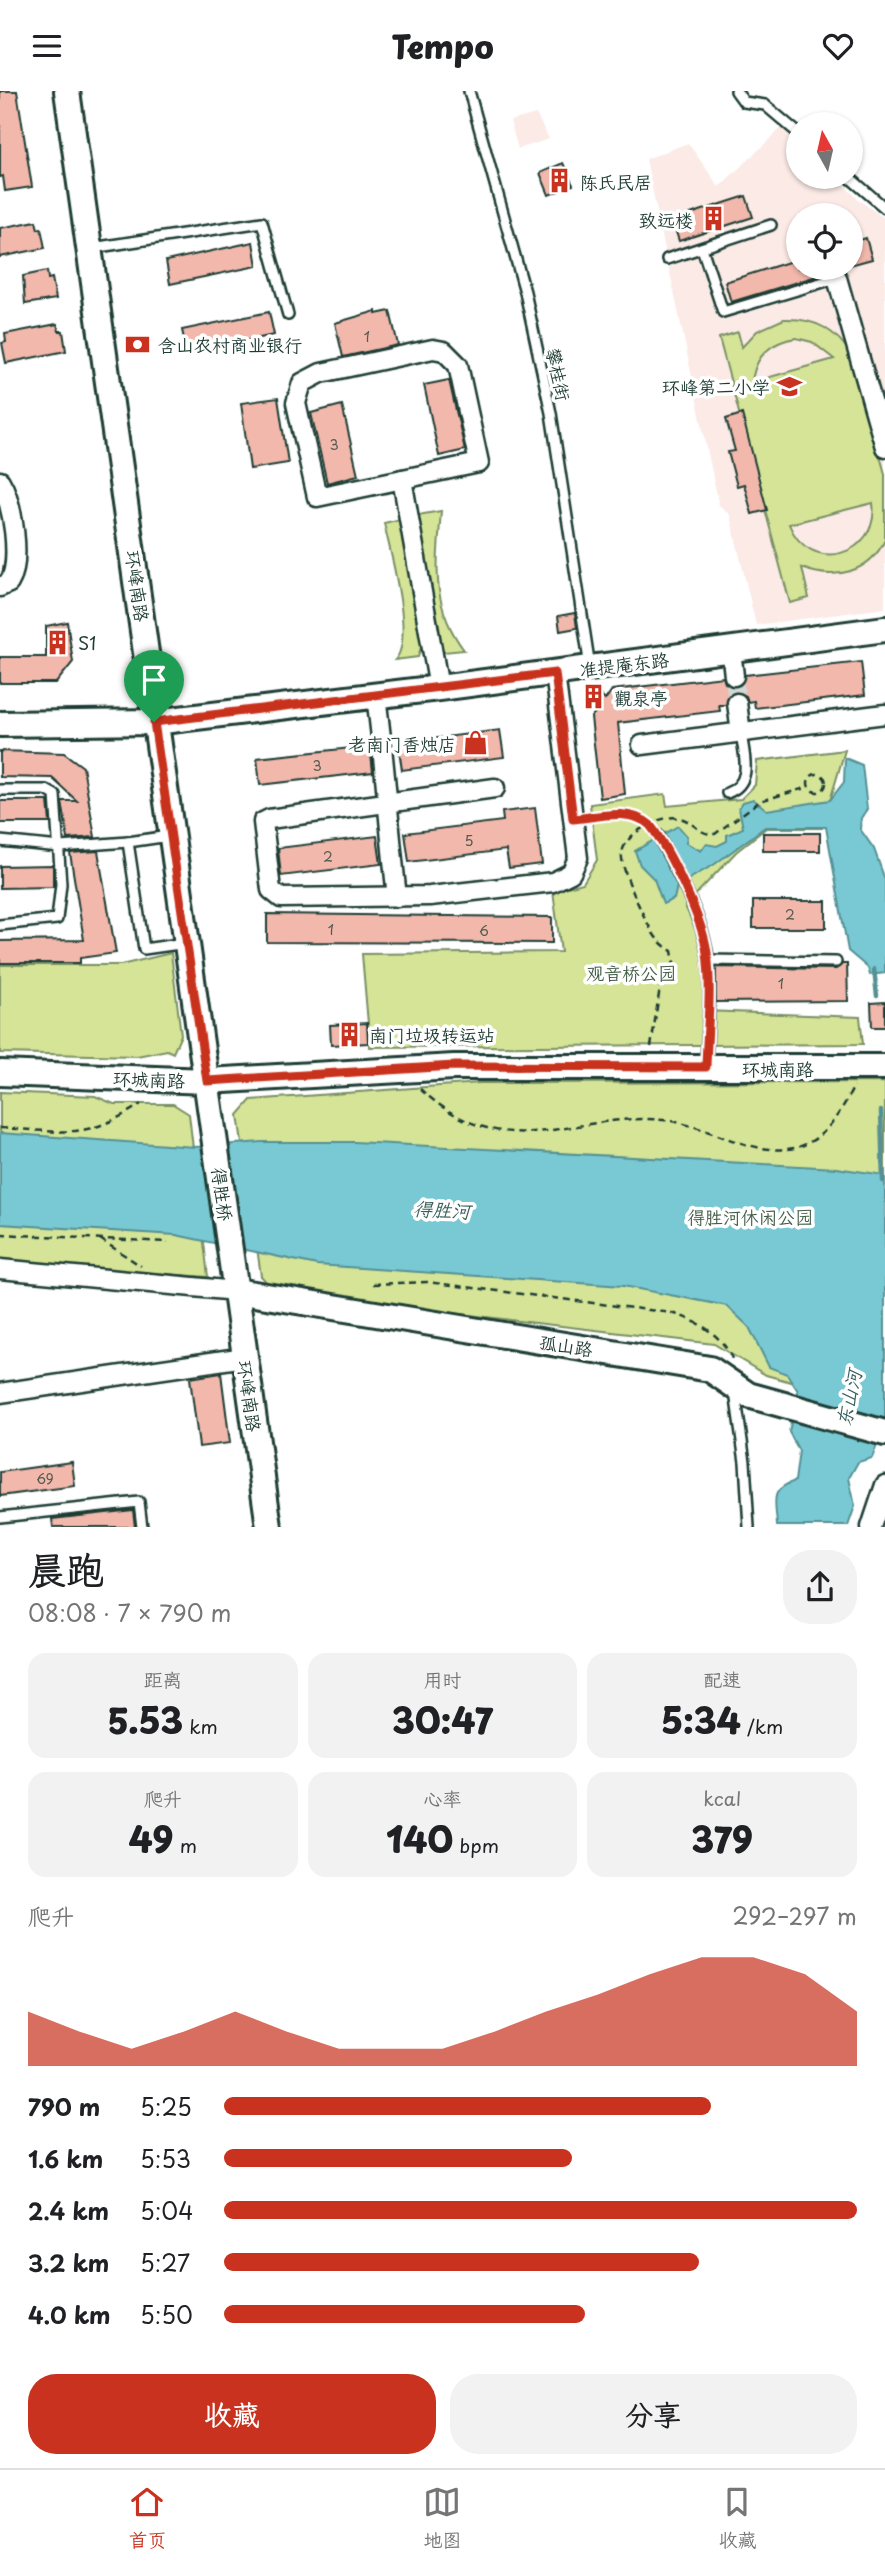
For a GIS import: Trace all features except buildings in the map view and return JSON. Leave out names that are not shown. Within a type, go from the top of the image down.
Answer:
[{"type":"main road","name":"环峰南路","points":[[67,91],[140,600],[154,722],[214,1123]]},
{"type":"main road","name":"准提庵东路","points":[[0,724],[154,722],[591,669],[885,629]]},
{"type":"main road","name":"环城南路","points":[[0,1073],[207,1081],[454,1066],[885,1067]]},
{"type":"main road","name":"得胜桥","points":[[214,1123],[233,1265]]},
{"type":"main road","name":"环峰南路","points":[[233,1265],[269,1527]]},
{"type":"main road","name":"孤山路","points":[[236,1291],[710,1369],[735,1387],[771,1402],[885,1433]]},
{"type":"street","points":[[838,280],[885,447]]},
{"type":"street","points":[[433,349],[451,356],[458,365],[479,463],[402,479],[317,497],[296,403],[302,383],[321,373],[433,349]]},
{"type":"street","points":[[402,479],[439,688]]},
{"type":"street","points":[[0,481],[7,494],[16,562],[9,583],[0,587]]},
{"type":"street","points":[[731,650],[734,676]]},
{"type":"street","points":[[495,788],[269,819],[263,822],[271,890],[281,898],[430,896],[554,882],[571,873],[578,858],[555,673]]},
{"type":"street","points":[[376,696],[390,802],[388,822],[397,897]]},
{"type":"street","points":[[737,703],[741,733]]},
{"type":"street","points":[[642,745],[885,714]]},
{"type":"street","points":[[0,1269],[236,1291]]},
{"type":"street","points":[[0,1393],[245,1357]]},
{"type":"street","points":[[871,1527],[885,1485]]},
{"type":"lane","name":"攀桂街","points":[[469,91],[525,292],[551,413],[591,669]]},
{"type":"lane","points":[[736,91],[744,102],[765,105],[786,123]]},
{"type":"lane","points":[[863,189],[885,208]]},
{"type":"lane","points":[[90,249],[262,222],[288,315]]},
{"type":"lane","points":[[667,260],[771,226]]},
{"type":"lane","points":[[702,248],[723,312],[830,280]]},
{"type":"lane","points":[[727,793],[741,785],[745,778],[741,733]]},
{"type":"lane","points":[[0,790],[52,792],[56,801],[60,847],[60,912],[57,919],[0,925]]},
{"type":"lane","points":[[0,841],[60,847],[128,842],[171,835]]},
{"type":"lane","points":[[658,835],[684,885],[703,935],[708,960],[706,1067]]},
{"type":"lane","points":[[128,842],[144,949],[187,943]]},
{"type":"lane","points":[[708,960],[836,962]]},
{"type":"lane","points":[[735,1387],[747,1476],[749,1527]]},
{"type":"lane","points":[[0,1517],[139,1501],[142,1527]]},
{"type":"path","points":[[648,1068],[660,987],[674,962],[672,951],[660,943],[651,931],[622,858],[627,843],[650,825],[681,817],[702,832],[715,834],[760,801],[809,787],[819,792],[825,787],[825,780],[815,775],[809,779],[809,787]]},
{"type":"path","points":[[573,819],[627,814],[641,818],[650,825]]},
{"type":"path","points":[[418,1087],[454,1114],[490,1129],[540,1133],[636,1120],[665,1120],[781,1149],[800,1146],[816,1138],[835,1119],[853,1090]]},
{"type":"path","points":[[0,1128],[88,1131],[117,1120],[141,1104]]},
{"type":"path","points":[[0,1234],[168,1242]]},
{"type":"path","points":[[97,1237],[148,1271]]},
{"type":"path","points":[[373,1285],[426,1282],[672,1313],[708,1329],[727,1347],[733,1361]]},
{"type":"shaded area","points":[[536,114],[549,139],[518,149],[510,121]]},
{"type":"shaded area","name":"环峰第二小学","points":[[786,124],[786,189],[848,189],[885,219],[885,608],[756,625],[730,515],[719,505],[646,159],[688,143],[719,187]]},
{"type":"green space","points":[[784,319],[795,319],[815,323],[840,340],[853,357],[885,474],[885,540],[878,551],[860,567],[838,574],[802,568],[809,598],[790,603],[719,338],[738,332],[742,347],[757,331]],"holes":[[[796,338],[812,342],[834,359],[752,382],[756,365],[765,352],[779,343]],[[873,503],[872,521],[866,536],[855,547],[841,553],[826,554],[812,550],[799,540],[789,524]]]},
{"type":"green space","points":[[441,511],[438,583],[446,617],[464,650],[444,652],[418,515]]},
{"type":"green space","points":[[401,519],[422,644],[418,657],[395,660],[401,649],[402,615],[384,523]]},
{"type":"green space","name":"观音桥公园","points":[[845,750],[822,828],[766,828],[736,852],[685,906],[704,948],[704,1011],[860,1017],[863,1044],[370,1047],[362,954],[561,952],[553,891],[583,883],[597,860],[590,804],[665,794],[667,806],[741,799],[755,785],[757,761]]},
{"type":"green space","points":[[171,953],[181,1035],[173,1053],[167,1050],[137,1056],[0,1053],[0,965],[121,965]]},
{"type":"green space","name":"得胜河休闲公园","points":[[885,1082],[885,1408],[766,1375],[714,1344],[275,1292],[261,1276],[238,1115],[251,1100],[480,1083]]},
{"type":"green space","points":[[0,1092],[95,1096],[114,1104],[173,1104],[189,1114],[208,1277],[0,1262]]},
{"type":"water","points":[[845,758],[862,765],[867,809],[861,818],[860,829],[874,849],[885,880],[885,973],[870,975],[868,968],[848,951],[826,827],[765,827],[715,864],[677,886],[674,899],[663,904],[654,879],[640,865],[635,851],[678,826],[687,836],[686,843],[701,851],[706,844],[717,846],[727,841],[727,835],[743,828],[739,808],[743,802],[753,799],[767,810],[830,800],[844,782]]},
{"type":"water","points":[[0,1133],[195,1147],[262,1142],[354,1142],[836,1168],[885,1175],[885,1425],[872,1458],[858,1462],[849,1478],[855,1506],[848,1526],[777,1526],[777,1493],[795,1481],[799,1451],[789,1432],[798,1391],[787,1374],[769,1367],[749,1327],[727,1306],[623,1286],[317,1265],[176,1235],[0,1224]]},
{"type":"waterway","points":[[874,969],[877,996]]},
{"type":"waterway","points":[[881,1111],[883,1181]]},
{"type":"tunnel","points":[[734,676],[737,703]]},
{"type":"place","name":"陈氏民居","points":[[560,181]]},
{"type":"place","name":"致远楼","points":[[713,219]]},
{"type":"place","name":"含山农村商业银行","points":[[138,344]]},
{"type":"place","name":"环峰第二小学","points":[[790,386]]},
{"type":"place","name":"S1","points":[[58,642]]},
{"type":"place","name":"觀泉亭","points":[[594,697]]},
{"type":"place","name":"老南门香烛店","points":[[476,743]]},
{"type":"place","name":"南门垃圾转运站","points":[[349,1034]]},
{"type":"route","points":[[555,673],[573,819],[627,814],[641,818],[658,835],[684,885],[707,950],[710,980],[706,1067],[454,1066],[207,1081],[154,722],[555,673]]},
{"type":"water label","name":"得胜河","points":[[442,1209]]},
{"type":"water label","name":"东山河","points":[[848,1398]]}]
